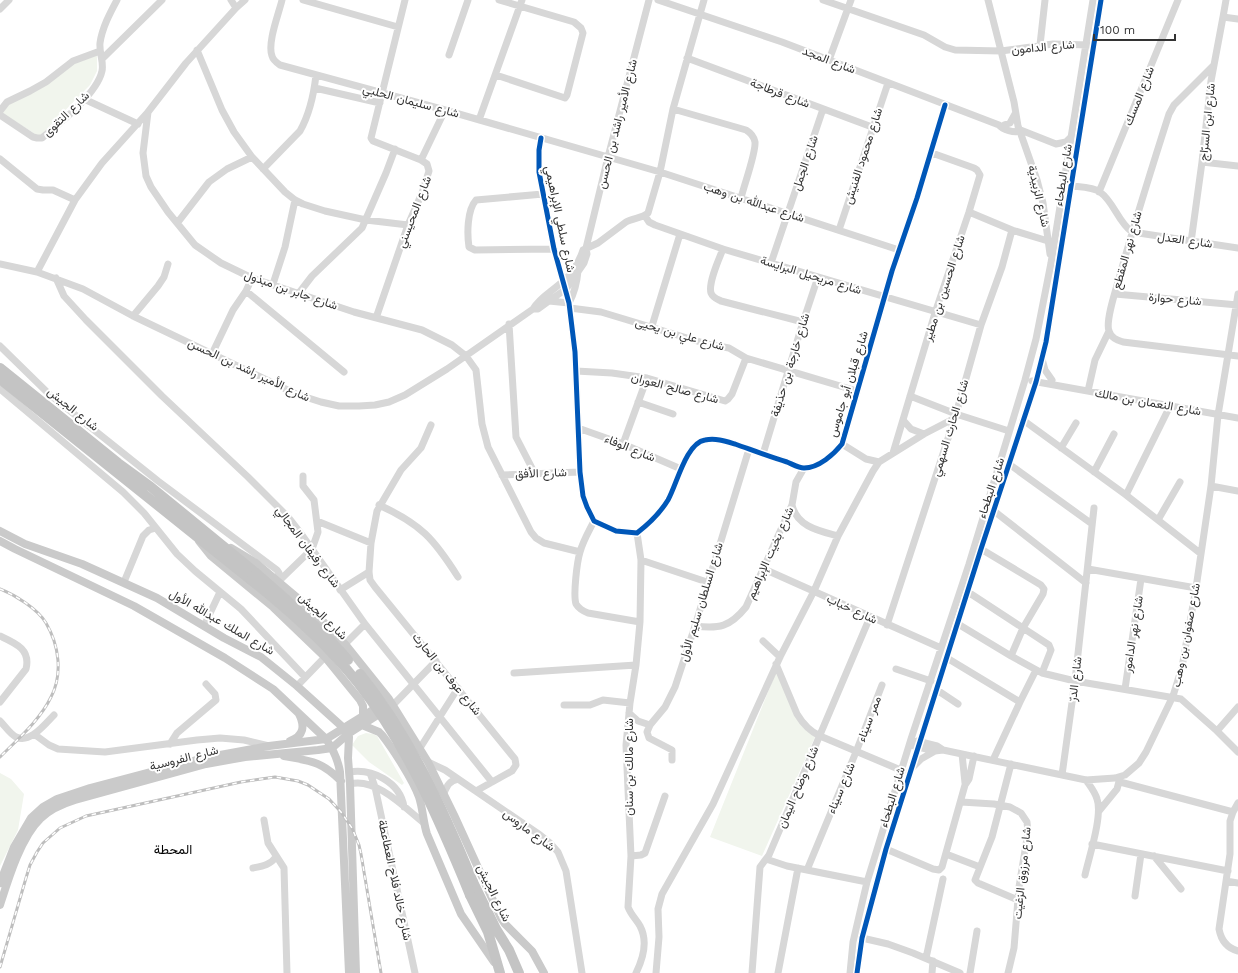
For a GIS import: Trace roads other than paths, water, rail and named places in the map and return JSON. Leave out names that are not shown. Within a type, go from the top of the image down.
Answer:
[{"type":"highway","name":"شارع الجيش","points":[[0,368],[216,540],[256,568],[334,643],[378,696],[414,753],[454,837],[473,882],[500,926],[519,973]]},
{"type":"highway","name":"شارع الجيش","points":[[0,379],[197,537],[256,568],[288,609],[335,655],[375,707],[407,758],[428,797],[470,895],[488,932],[500,972]]},
{"type":"main road","name":"شارع الملك عبدالله الأول","points":[[0,531],[18,541],[66,557],[124,582],[157,598],[224,638],[261,657],[297,686],[343,727],[348,734]]},
{"type":"main road","points":[[197,537],[202,546],[211,556],[273,607],[325,657],[360,700],[363,706],[363,716]]},
{"type":"main road","points":[[0,541],[134,606],[225,658],[273,689],[326,739],[332,748],[339,766],[341,782],[348,973]]},
{"type":"main road","points":[[15,549],[18,541]]},
{"type":"main road","points":[[256,568],[278,580],[312,610],[345,644],[391,702],[420,748],[444,794],[497,911],[500,926],[532,951],[544,973]]},
{"type":"main road","name":"شارع الفروسية","points":[[0,883],[14,847],[24,829],[38,810],[58,799],[90,788],[204,758],[269,746],[326,739],[343,727],[391,702]]},
{"type":"main road","name":"شارع الفروسية","points":[[0,905],[7,883],[27,837],[40,818],[55,808],[75,800],[206,764],[245,757],[332,748],[348,734],[391,702]]},
{"type":"main road","points":[[280,745],[292,741],[301,734],[303,723],[298,711]]},
{"type":"main road","points":[[362,725],[379,732],[399,760],[417,793],[431,844],[459,909],[466,923],[490,955],[500,972]]},
{"type":"main road","points":[[348,734],[356,973]]},
{"type":"main road","points":[[273,755],[315,762],[330,771],[341,782]]},
{"type":"street","points":[[0,9],[9,0]]},
{"type":"street","name":"شارع التقوى","points":[[0,115],[33,137],[40,138],[58,124],[84,99],[99,80],[102,67],[100,44],[104,29],[117,0]]},
{"type":"street","points":[[102,59],[162,0]]},
{"type":"street","points":[[231,0],[236,8]]},
{"type":"street","points":[[37,272],[74,200],[102,163],[138,124],[197,50],[236,8],[246,0]]},
{"type":"street","name":"شارع سليمان الحلبي","points":[[282,0],[270,46],[272,56],[280,65],[382,92],[608,157]]},
{"type":"street","points":[[303,0],[398,27]]},
{"type":"street","points":[[315,88],[380,103],[405,0]]},
{"type":"street","points":[[449,55],[468,0]]},
{"type":"street","points":[[496,75],[564,98],[566,97],[583,33],[581,28],[574,22],[521,3],[499,0]]},
{"type":"street","name":"شارع الأمير راشد بن الحسن","points":[[533,309],[538,309],[566,289],[585,260],[586,248],[608,157],[649,0]]},
{"type":"street","name":"شارع المجد","points":[[658,0],[829,60],[945,105],[1056,144],[1066,142],[1070,137]]},
{"type":"street","points":[[586,248],[598,243],[631,219],[646,214],[660,172],[673,109],[704,0]]},
{"type":"street","name":"شارع الدامون","points":[[823,0],[924,36],[955,50],[1000,51],[1040,46],[1085,44],[1094,46]]},
{"type":"street","points":[[829,60],[851,0]]},
{"type":"street","name":"شارع الزبيدية","points":[[988,0],[1000,51],[1022,127],[1020,131]]},
{"type":"street","points":[[1040,46],[1045,0]]},
{"type":"street","name":"شارع البطحاء","points":[[850,973],[853,942],[867,882],[910,742],[969,564],[1026,377],[1036,339],[1051,263],[1093,0]]},
{"type":"street","name":"شارع البطحاء","points":[[857,973],[862,941],[886,849],[981,548],[1037,379],[1049,326],[1102,0]]},
{"type":"street","name":"شارع المسك","points":[[1099,192],[1178,0]]},
{"type":"street","name":"شارع ابن السرّاج","points":[[1191,242],[1214,66],[1226,0]]},
{"type":"street","points":[[479,120],[521,3]]},
{"type":"street","points":[[1224,17],[1238,19]]},
{"type":"street","points":[[197,50],[222,110],[234,132],[252,157],[285,192],[303,204],[325,211],[366,220],[408,225]]},
{"type":"street","points":[[0,111],[7,102],[46,82],[77,59],[100,51]]},
{"type":"street","name":"شارع قرطاجة","points":[[687,58],[872,127]]},
{"type":"street","name":"شارع نهر المقطع","points":[[1109,331],[1108,320],[1114,294],[1169,114],[1178,101],[1214,66]]},
{"type":"street","points":[[263,169],[300,131],[315,88],[316,75]]},
{"type":"street","name":"شارع محمود الفنيش","points":[[839,230],[872,127],[888,83]]},
{"type":"street","points":[[84,99],[138,124]]},
{"type":"street","name":"شارع الزبيدية","points":[[1014,102],[1015,114],[1043,203],[1051,263]]},
{"type":"street","name":"شارع المحيسني","points":[[376,318],[408,225],[422,193],[429,171],[427,164],[421,160],[371,140],[380,103]]},
{"type":"street","name":"شارع قبلان أبو جاموس","points":[[804,468],[822,462],[842,444],[884,297],[932,153],[945,105]]},
{"type":"street","points":[[673,109],[750,132],[754,138],[755,148],[741,198]]},
{"type":"street","name":"شارع الجمل","points":[[771,262],[823,109]]},
{"type":"street","points":[[421,160],[445,110]]},
{"type":"street","name":"شارع جابر بن مبذول","points":[[148,112],[143,154],[146,176],[155,194],[195,245],[201,250],[221,263],[252,278],[376,318],[405,324],[422,330],[452,345],[466,356]]},
{"type":"street","points":[[1001,125],[1010,123],[1015,114]]},
{"type":"street","name":"شارع المجد","points":[[1001,125],[1003,128],[1012,131],[1020,131]]},
{"type":"street","points":[[1012,131],[1024,142]]},
{"type":"street","name":"شارع سلطي الإبراهيمي","points":[[541,138],[538,172],[554,249],[566,289]]},
{"type":"street","points":[[299,293],[312,276],[359,232],[366,220],[395,149]]},
{"type":"street","name":"شارع الحسين بن مطير","points":[[893,453],[935,313],[979,179],[979,172],[974,168],[932,153]]},
{"type":"street","points":[[178,222],[208,182],[227,169],[252,157]]},
{"type":"street","name":"شارع عبدالله بن وهب","points":[[608,157],[660,172],[899,250]]},
{"type":"street","points":[[0,159],[37,189],[53,190],[74,200]]},
{"type":"street","points":[[1202,162],[1238,166]]},
{"type":"street","points":[[1072,186],[1099,192],[1126,227],[1132,232]]},
{"type":"street","points":[[543,194],[476,200],[470,212],[468,232],[469,247],[475,250],[554,249]]},
{"type":"street","points":[[273,284],[285,247],[295,200]]},
{"type":"street","points":[[969,212],[1012,230],[1048,241]]},
{"type":"street","name":"شارع مريحيل البرايسة","points":[[646,214],[652,224],[723,249],[771,262],[935,313],[981,325]]},
{"type":"street","name":"شارع الحارث السهمي","points":[[887,625],[955,416],[981,325],[1002,267],[1012,230]]},
{"type":"street","name":"شارع العدل","points":[[1132,232],[1238,248]]},
{"type":"street","points":[[652,326],[680,234]]},
{"type":"street","name":"شارع الأمير راشد بن الحسن","points":[[0,263],[37,272],[83,289],[133,316],[308,399],[339,406],[359,406],[389,402],[405,395],[466,356],[533,309],[537,302],[563,281],[577,264],[583,250],[586,248]]},
{"type":"street","points":[[723,249],[712,281],[711,294],[714,298],[803,322]]},
{"type":"street","points":[[133,316],[161,282],[168,264]]},
{"type":"street","points":[[570,305],[578,284],[578,271]]},
{"type":"street","name":"شارع خارجة بن حذيفة","points":[[763,454],[818,277]]},
{"type":"street","name":"شارع رفيفان المجالي","points":[[56,278],[64,296],[86,320],[162,396],[272,501],[295,526],[365,624],[414,683],[492,782]]},
{"type":"street","points":[[212,354],[233,310],[246,291],[252,278]]},
{"type":"street","points":[[566,289],[570,305],[576,370],[580,472],[583,496],[594,521],[616,532],[637,533],[655,518],[661,510],[677,482],[681,469],[691,450],[697,443],[704,440],[721,440],[804,468]]},
{"type":"street","points":[[246,291],[344,372]]},
{"type":"street","name":"شارع حوارة","points":[[1114,294],[1237,305]]},
{"type":"street","name":"شارع صفوان بن وهب","points":[[1099,810],[1117,790],[1120,779],[1131,770],[1146,752],[1173,696],[1182,667],[1196,588],[1211,486],[1218,415],[1238,294]]},
{"type":"street","name":"شارع علي بن يحيى","points":[[549,301],[601,312],[652,326],[707,344],[729,348],[746,358],[857,391]]},
{"type":"street","points":[[510,324],[516,437],[534,472]]},
{"type":"street","points":[[1109,331],[1112,337],[1123,342],[1238,356]]},
{"type":"street","points":[[1088,391],[1095,360],[1109,331]]},
{"type":"street","points":[[0,346],[49,394],[148,472],[256,568]]},
{"type":"street","points":[[466,356],[476,370],[484,438],[531,532],[544,544],[580,552]]},
{"type":"street","name":"شارع صالح العوران","points":[[576,370],[647,378],[725,401],[732,394],[746,358]]},
{"type":"street","points":[[1042,358],[1045,370],[1052,380]]},
{"type":"street","name":"شارع النعمان بن مالك","points":[[1026,377],[1052,380],[1059,386]]},
{"type":"street","points":[[623,444],[647,378]]},
{"type":"street","name":"شارع النعمان بن مالك","points":[[1037,379],[1059,386],[1238,418]]},
{"type":"street","points":[[0,389],[123,492],[144,513],[177,554],[241,609],[305,677]]},
{"type":"street","points":[[910,396],[955,416],[1009,431]]},
{"type":"street","points":[[638,402],[673,414]]},
{"type":"street","points":[[1126,495],[1170,406]]},
{"type":"street","points":[[656,973],[659,936],[658,909],[662,894],[713,804],[778,661],[814,591],[838,536],[873,471],[880,462],[955,416]]},
{"type":"street","points":[[903,420],[911,429],[924,434]]},
{"type":"street","points":[[1024,420],[1126,495],[1200,553]]},
{"type":"street","points":[[1061,448],[1076,423]]},
{"type":"street","points":[[340,590],[369,572],[371,543],[375,519],[380,505],[401,470],[421,448],[431,425]]},
{"type":"street","name":"شارع الوفاء","points":[[578,428],[623,444],[681,469]]},
{"type":"street","points":[[1094,472],[1114,434]]},
{"type":"street","points":[[842,444],[869,460],[880,462]]},
{"type":"street","name":"شارع السلطان سليم الأول","points":[[650,725],[665,707],[670,697],[695,626],[749,449]]},
{"type":"street","points":[[1009,464],[1092,524]]},
{"type":"street","name":"شارع بخيت الإبراهيم","points":[[695,626],[712,628],[719,627],[730,622],[741,613],[764,569],[792,505],[796,482],[804,468]]},
{"type":"street","name":"شارع الأفق","points":[[502,475],[534,472],[580,472]]},
{"type":"street","points":[[278,580],[312,549],[318,532],[314,500],[303,486],[303,476]]},
{"type":"street","points":[[1158,520],[1180,482]]},
{"type":"street","points":[[1211,486],[1238,490]]},
{"type":"street","points":[[380,505],[400,515],[421,529],[438,547],[458,577]]},
{"type":"street","points":[[792,505],[793,511],[806,525],[816,530],[838,536]]},
{"type":"street","name":"شارع الدرّ","points":[[1062,775],[1076,681],[1094,508]]},
{"type":"street","points":[[994,511],[1086,583]]},
{"type":"street","points":[[317,521],[371,543]]},
{"type":"street","points":[[594,521],[583,542],[580,552],[575,590],[577,605],[588,613],[640,622]]},
{"type":"street","points":[[124,582],[143,536],[149,530],[156,528]]},
{"type":"street","name":"شارع مالك بن سنان","points":[[636,973],[643,954],[644,941],[640,927],[628,907],[631,856],[626,745],[628,713],[636,665],[640,622],[641,560],[637,533]]},
{"type":"street","points":[[981,548],[1041,585],[1044,589],[1043,594],[1024,628],[1011,656]]},
{"type":"street","points":[[641,560],[708,582]]},
{"type":"street","name":"شارع خباب","points":[[764,569],[941,648]]},
{"type":"street","points":[[1088,569],[1196,588]]},
{"type":"street","name":"شارع عوف بن الحارث","points":[[369,572],[373,583],[515,759],[516,765],[512,771],[476,791]]},
{"type":"street","name":"شارع نهر الدامور","points":[[1125,689],[1141,579]]},
{"type":"street","points":[[204,626],[220,592]]},
{"type":"street","points":[[968,592],[1024,628],[1050,647],[1051,650],[1020,702],[993,760]]},
{"type":"street","name":"شارع وضاح اليمان","points":[[752,973],[760,867],[771,851],[870,617]]},
{"type":"street","points":[[345,644],[365,624]]},
{"type":"street","points":[[958,624],[1039,672],[1076,681],[1173,696],[1184,701],[1238,752]]},
{"type":"street","points":[[0,645],[3,637],[21,648],[26,657],[27,663],[26,669],[0,702]]},
{"type":"street","points":[[763,641],[778,661],[801,720],[809,730],[856,752]]},
{"type":"street","points":[[297,686],[325,657]]},
{"type":"street","points":[[947,658],[1020,702]]},
{"type":"street","name":"شارع الفروسية","points":[[391,702],[414,683],[436,661]]},
{"type":"street","points":[[514,673],[636,665]]},
{"type":"street","points":[[896,669],[931,681]]},
{"type":"street","points":[[170,744],[176,733],[216,700],[215,694],[206,684]]},
{"type":"street","name":"ممر سيناء","points":[[856,752],[882,685]]},
{"type":"street","points":[[420,748],[458,688]]},
{"type":"street","points":[[937,690],[958,704]]},
{"type":"street","points":[[564,706],[590,705],[603,700],[630,702]]},
{"type":"street","points":[[1217,731],[1238,707]]},
{"type":"street","points":[[628,713],[638,721],[650,725],[647,732],[649,738],[671,748],[673,752],[672,760]]},
{"type":"street","points":[[0,721],[16,737],[23,738],[34,734],[54,715]]},
{"type":"street","points":[[34,734],[49,745],[61,749],[111,752],[220,738],[244,740],[269,746]]},
{"type":"street","points":[[910,742],[937,746],[943,750]]},
{"type":"street","points":[[919,744],[935,751]]},
{"type":"street","points":[[911,770],[921,759],[935,751],[943,750],[1086,780],[1120,779],[1233,812]]},
{"type":"street","name":"شارع سيناء","points":[[807,870],[856,752],[902,771]]},
{"type":"street","points":[[962,754],[966,785]]},
{"type":"street","points":[[886,849],[937,870],[942,867],[969,779],[974,756]]},
{"type":"street","name":"شارع ماروس","points":[[428,762],[440,767],[540,835],[558,852],[566,871],[582,973]]},
{"type":"street","points":[[1011,764],[992,837],[975,878],[977,883],[1018,900]]},
{"type":"street","points":[[349,772],[359,771],[383,778],[398,790],[402,797],[404,807]]},
{"type":"street","name":"شارع خالد فلاح العطاعطة","points":[[370,773],[375,787],[376,813],[415,973]]},
{"type":"street","points":[[444,794],[448,784],[452,780],[458,779]]},
{"type":"street","points":[[1085,875],[1099,810],[1097,799],[1086,780]]},
{"type":"street","points":[[350,784],[363,783],[375,787],[390,796],[424,823]]},
{"type":"street","points":[[631,856],[641,856],[645,853],[665,796]]},
{"type":"street","name":"شارع مرزوق الزغيت","points":[[961,802],[1000,805],[1018,810],[1024,815],[1028,825],[1018,900],[1014,948],[1008,973]]},
{"type":"street","points":[[1238,802],[1230,821],[1234,847],[1226,881],[1219,925],[1220,933],[1225,944],[1238,952]]},
{"type":"street","points":[[264,820],[268,843],[284,868],[287,973]]},
{"type":"street","points":[[1092,844],[1228,871]]},
{"type":"street","points":[[946,854],[980,867]]},
{"type":"street","points":[[1135,896],[1141,854]]},
{"type":"street","points":[[1154,856],[1181,889]]},
{"type":"street","points":[[253,868],[266,866],[276,857]]},
{"type":"street","points":[[766,859],[798,868],[867,882]]},
{"type":"street","points":[[778,973],[798,868]]},
{"type":"street","points":[[932,973],[929,959],[942,879]]},
{"type":"street","points":[[1226,881],[1238,883]]},
{"type":"street","points":[[970,973],[977,931]]},
{"type":"street","points":[[853,942],[862,941],[888,944],[929,959],[960,973]]},
{"type":"railway","points":[[0,589],[26,603],[38,613],[46,623],[54,641],[58,660],[55,688],[41,714],[0,757]]},
{"type":"railway","points":[[0,967],[30,865],[43,843],[60,828],[86,816],[241,782],[275,777],[298,781],[308,785],[329,799],[341,812],[352,828],[361,854],[381,973]]},
{"type":"district","name":"المحطة","points":[[173,849]]}]
